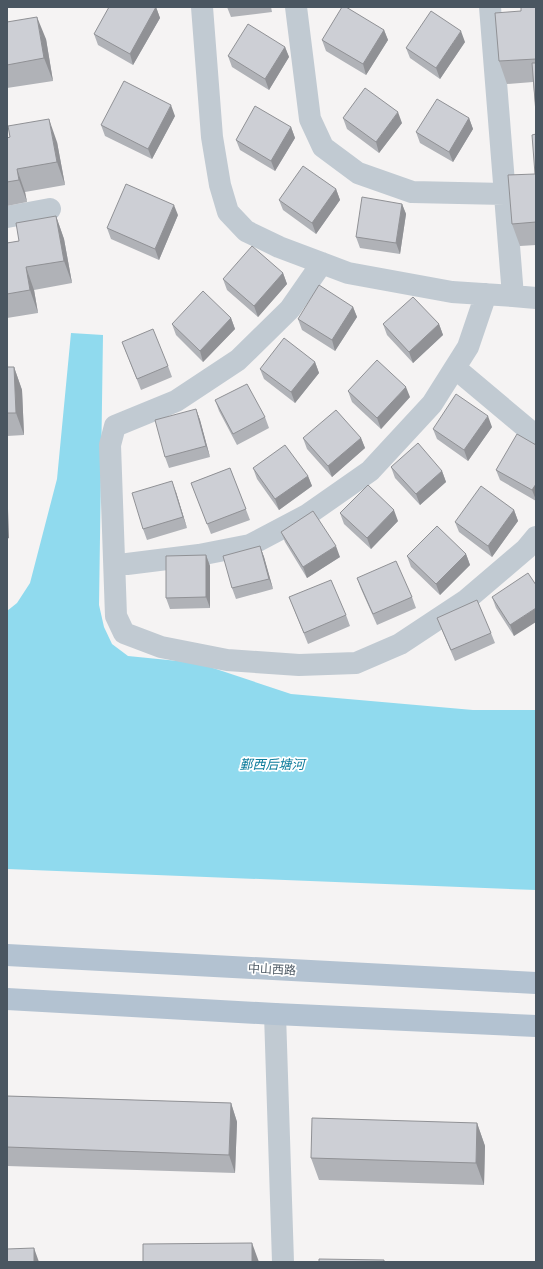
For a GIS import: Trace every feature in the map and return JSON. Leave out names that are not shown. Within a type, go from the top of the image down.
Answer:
[{"type":"main road","name":"中山西路","points":[[7,955],[536,983]]},
{"type":"main road","points":[[7,999],[275,1014],[536,1026]]},
{"type":"street","points":[[202,7],[212,138],[220,184],[228,212],[246,231],[279,247],[322,264],[355,274],[452,292],[536,298]]},
{"type":"street","points":[[296,7],[310,119],[323,147],[358,173],[412,192],[505,194]]},
{"type":"street","points":[[490,7],[513,296]]},
{"type":"street","points":[[7,217],[50,209]]},
{"type":"street","points":[[322,264],[290,309],[238,360],[176,401],[115,426],[110,445],[116,616],[124,633],[161,647],[227,660],[299,665],[356,662],[400,644],[466,601],[526,549],[536,537]]},
{"type":"street","points":[[127,564],[199,555],[250,545],[307,515],[370,470],[432,404],[468,347],[486,294]]},
{"type":"street","points":[[454,368],[536,436]]},
{"type":"street","points":[[275,1014],[283,1262]]},
{"type":"water","name":"鄞西后塘河","points":[[71,333],[103,335],[99,605],[104,627],[112,644],[128,656],[198,663],[291,694],[473,710],[536,710],[536,890],[7,869],[7,611],[17,603],[30,583],[57,479]]},
{"type":"building","points":[[109,7],[156,7],[130,54],[94,34]]},
{"type":"building","points":[[342,7],[346,7],[384,30],[363,64],[322,40]]},
{"type":"building","points":[[521,7],[536,7],[536,59],[499,61],[495,13],[521,11]]},
{"type":"building","points":[[431,11],[461,31],[436,68],[406,48]]},
{"type":"building","points":[[37,17],[44,58],[7,65],[7,22]]},
{"type":"building","points":[[248,24],[285,47],[265,79],[228,56]]},
{"type":"building","points":[[532,63],[536,63],[536,113]]},
{"type":"building","points":[[124,81],[171,105],[148,149],[101,125]]},
{"type":"building","points":[[365,88],[398,112],[376,142],[343,118]]},
{"type":"building","points":[[437,99],[469,118],[449,152],[416,132]]},
{"type":"building","points":[[255,106],[291,127],[271,161],[236,140]]},
{"type":"building","points":[[49,119],[57,162],[17,169],[19,180],[7,182],[7,138],[10,137],[8,126]]},
{"type":"building","points":[[536,134],[536,222],[512,224],[508,175],[535,174],[532,135]]},
{"type":"building","points":[[303,166],[336,189],[312,223],[279,200]]},
{"type":"building","points":[[126,184],[174,205],[155,249],[107,228]]},
{"type":"building","points":[[362,197],[402,204],[396,243],[356,237]]},
{"type":"building","points":[[56,216],[64,261],[26,267],[30,290],[7,294],[7,243],[19,241],[16,223]]},
{"type":"building","points":[[252,246],[283,273],[254,306],[223,279]]},
{"type":"building","points":[[319,285],[353,307],[332,340],[298,319]]},
{"type":"building","points":[[203,291],[231,318],[200,351],[172,324]]},
{"type":"building","points":[[413,297],[439,324],[409,352],[383,324]]},
{"type":"building","points":[[153,329],[168,366],[137,379],[122,342]]},
{"type":"building","points":[[284,338],[315,362],[291,392],[260,369]]},
{"type":"building","points":[[377,360],[406,387],[377,418],[348,391]]},
{"type":"building","points":[[7,367],[14,367],[16,413],[7,413]]},
{"type":"building","points":[[247,384],[265,417],[233,434],[215,400]]},
{"type":"building","points":[[456,394],[488,416],[464,450],[433,429]]},
{"type":"building","points":[[196,409],[206,446],[165,457],[155,420]]},
{"type":"building","points":[[336,410],[361,438],[328,466],[303,438]]},
{"type":"building","points":[[517,434],[536,445],[536,484],[532,490],[496,470]]},
{"type":"building","points":[[418,443],[442,471],[416,494],[391,467]]},
{"type":"building","points":[[285,445],[308,476],[275,499],[253,468]]},
{"type":"building","points":[[230,468],[246,509],[207,524],[191,483]]},
{"type":"building","points":[[172,481],[183,517],[143,529],[132,493]]},
{"type":"building","points":[[368,485],[394,510],[367,538],[340,513]]},
{"type":"building","points":[[481,486],[514,510],[488,546],[455,522]]},
{"type":"building","points":[[313,511],[336,546],[303,567],[281,532]]},
{"type":"building","points":[[437,526],[466,554],[436,584],[407,556]]},
{"type":"building","points":[[260,546],[269,579],[232,588],[223,556]]},
{"type":"building","points":[[206,555],[206,597],[166,598],[166,556]]},
{"type":"building","points":[[396,561],[412,597],[373,614],[357,578]]},
{"type":"building","points":[[528,573],[536,585],[536,608],[510,625],[492,597]]},
{"type":"building","points":[[331,580],[346,615],[304,633],[289,597]]},
{"type":"building","points":[[477,600],[491,633],[451,650],[437,618]]},
{"type":"building","points":[[7,1096],[231,1103],[229,1155],[7,1147]]},
{"type":"building","points":[[312,1118],[477,1123],[476,1163],[311,1158]]},
{"type":"building","points":[[252,1243],[252,1262],[143,1262],[143,1244]]},
{"type":"building","points":[[34,1248],[34,1262],[7,1262],[7,1249]]},
{"type":"building","points":[[319,1259],[384,1260],[384,1262],[319,1262]]}]
